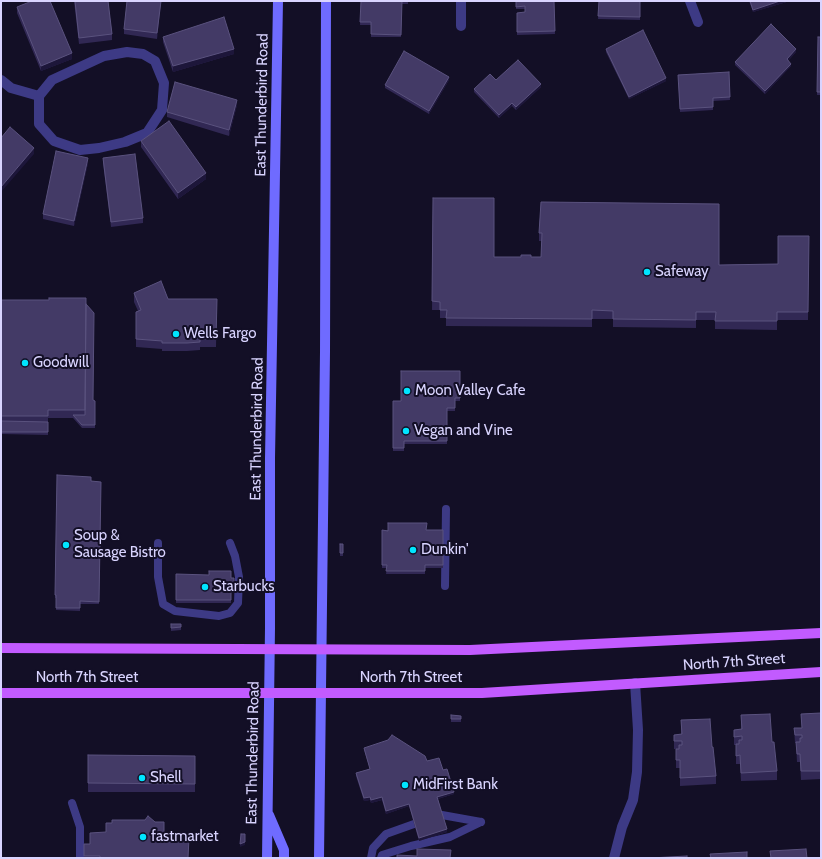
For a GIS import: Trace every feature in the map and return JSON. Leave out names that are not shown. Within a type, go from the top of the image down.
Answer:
[{"type":"main road","name":"East Thunderbird Road","points":[[267,858],[268,694],[270,649],[270,458],[278,1]]},
{"type":"main road","points":[[319,858],[326,352],[326,1]]},
{"type":"main road","name":"North 7th Street","points":[[1,648],[470,650],[821,633]]},
{"type":"main road","name":"North 7th Street","points":[[1,693],[482,693],[821,672]]},
{"type":"main road","points":[[267,811],[284,850],[284,858]]},
{"type":"street","points":[[461,1],[461,26]]},
{"type":"street","points":[[690,1],[698,22]]},
{"type":"street","points":[[127,52],[143,54],[155,62],[164,83],[162,110],[147,133],[125,142],[100,148],[80,150],[54,141],[39,124],[39,96],[52,80],[104,56],[127,52]]},
{"type":"street","points":[[1,80],[11,88],[39,96]]},
{"type":"street","points":[[614,858],[622,826],[633,800],[634,793],[638,730],[635,683]]},
{"type":"lane","points":[[445,586],[446,509]]},
{"type":"lane","points":[[158,543],[158,577],[163,604],[174,611],[219,616],[230,613],[238,603],[239,577],[230,543]]},
{"type":"lane","points":[[72,803],[80,827],[80,858]]},
{"type":"lane","points":[[380,858],[382,855],[411,846],[450,837],[481,822],[442,815]]},
{"type":"lane","points":[[371,858],[373,848],[386,834],[414,824]]},
{"type":"building","points":[[32,1],[50,1],[72,53],[41,66],[17,7]]},
{"type":"building","points":[[75,1],[108,1],[112,34],[79,38]]},
{"type":"building","points":[[127,1],[161,1],[157,33],[124,29]]},
{"type":"building","points":[[361,1],[402,1],[401,35],[371,34],[371,22],[360,22]]},
{"type":"building","points":[[516,1],[554,1],[555,31],[517,32],[517,13],[525,12],[525,6],[516,7]]},
{"type":"building","points":[[599,1],[640,1],[640,17],[598,16]]},
{"type":"building","points":[[750,1],[780,1],[753,10]]},
{"type":"building","points":[[224,17],[234,49],[173,66],[163,37]]},
{"type":"building","points":[[771,24],[796,49],[787,59],[791,64],[765,91],[735,62]]},
{"type":"building","points":[[643,30],[666,78],[629,97],[606,49]]},
{"type":"building","points":[[818,37],[821,37],[821,92],[817,92]]},
{"type":"building","points":[[404,51],[449,77],[429,111],[385,85]]},
{"type":"building","points":[[518,60],[541,84],[516,107],[512,103],[499,115],[474,89],[490,74],[496,80]]},
{"type":"building","points":[[729,72],[730,97],[713,98],[713,107],[680,109],[678,75]]},
{"type":"building","points":[[175,82],[237,100],[229,130],[167,112]]},
{"type":"building","points":[[169,121],[206,173],[178,193],[141,141]]},
{"type":"building","points":[[10,127],[34,148],[1,187],[1,138]]},
{"type":"building","points":[[56,151],[88,158],[74,221],[43,214]]},
{"type":"building","points":[[135,154],[143,218],[111,222],[103,158]]},
{"type":"building","points":[[433,198],[494,198],[494,257],[521,257],[521,255],[531,255],[531,257],[541,257],[542,233],[539,233],[541,202],[719,204],[719,265],[778,264],[778,236],[809,236],[808,312],[777,312],[777,321],[715,321],[716,312],[696,312],[696,320],[613,319],[613,311],[592,310],[592,319],[446,318],[447,310],[440,310],[440,302],[432,301]]},
{"type":"building","name":"Wells Fargo","points":[[161,281],[168,299],[217,299],[216,339],[200,339],[200,342],[187,343],[162,343],[162,341],[136,339],[136,312],[141,310],[134,293]]},
{"type":"building","points":[[49,298],[86,298],[85,410],[48,410],[48,416],[1,416],[1,300],[49,300]]},
{"type":"building","points":[[86,304],[94,313],[93,400],[95,401],[95,425],[82,425],[73,415],[85,415]]},
{"type":"building","points":[[401,371],[460,371],[460,398],[455,398],[455,408],[447,408],[447,441],[404,441],[404,448],[393,448],[393,401],[401,401]]},
{"type":"building","points":[[1,421],[48,422],[48,432],[1,432]]},
{"type":"building","points":[[57,475],[91,477],[91,481],[101,482],[99,602],[80,601],[80,608],[56,608]]},
{"type":"building","name":"Dunkin'","points":[[388,523],[427,523],[426,530],[443,530],[443,565],[425,565],[425,571],[386,571],[387,565],[382,565],[382,530],[388,531]]},
{"type":"building","points":[[340,544],[343,544],[343,553],[340,553]]},
{"type":"building","name":"Starbucks","points":[[209,571],[231,571],[231,578],[234,578],[234,590],[231,590],[231,600],[176,600],[176,574],[209,575]]},
{"type":"building","points":[[171,624],[181,624],[181,627],[171,628]]},
{"type":"building","points":[[821,713],[821,771],[801,771],[800,754],[797,754],[796,742],[800,742],[802,735],[795,735],[794,728],[802,728],[801,714]]},
{"type":"building","points":[[770,714],[772,742],[774,742],[777,771],[741,773],[740,755],[736,756],[736,744],[739,744],[739,740],[742,740],[742,736],[734,737],[734,730],[742,729],[741,715]]},
{"type":"building","points":[[451,715],[461,716],[461,719],[451,719]]},
{"type":"building","points":[[710,719],[716,776],[680,778],[680,760],[676,760],[676,749],[679,749],[679,745],[682,745],[682,741],[674,741],[674,735],[682,734],[681,720]]},
{"type":"building","name":"MidFirst Bank","points":[[392,735],[425,756],[427,761],[439,758],[443,770],[447,769],[454,792],[437,797],[447,829],[419,838],[409,804],[386,811],[382,797],[371,800],[370,797],[364,798],[356,773],[370,769],[364,748],[388,740]]},
{"type":"building","name":"Shell","points":[[88,755],[195,756],[195,784],[88,783]]},
{"type":"building","points":[[148,816],[155,822],[164,822],[164,832],[168,834],[185,834],[189,838],[188,858],[100,858],[100,856],[84,856],[84,844],[90,844],[90,833],[106,832],[106,823],[112,823],[112,820],[145,820]]},
{"type":"building","points":[[241,834],[245,834],[245,842],[240,844]]},
{"type":"building","points":[[417,849],[451,850],[450,858],[397,858],[397,855],[417,856]]},
{"type":"building","points":[[806,849],[807,858],[771,858],[770,851]]},
{"type":"building","points":[[747,852],[747,858],[711,858],[710,854]]},
{"type":"building","points":[[687,856],[687,858],[650,858]]},
{"type":"place","name":"Safeway","points":[[647,272]]},
{"type":"place","name":"Wells Fargo","points":[[176,334]]},
{"type":"place","name":"Goodwill","points":[[25,363]]},
{"type":"place","name":"Moon Valley Cafe","points":[[407,391]]},
{"type":"place","name":"Vegan and Vine","points":[[406,431]]},
{"type":"place","name":"Soup & Sausage Bistro","points":[[66,545]]},
{"type":"place","name":"Dunkin'","points":[[413,550]]},
{"type":"place","name":"Starbucks","points":[[205,587]]},
{"type":"place","name":"Shell","points":[[142,778]]},
{"type":"place","name":"MidFirst Bank","points":[[405,785]]},
{"type":"place","name":"fastmarket","points":[[143,837]]}]
